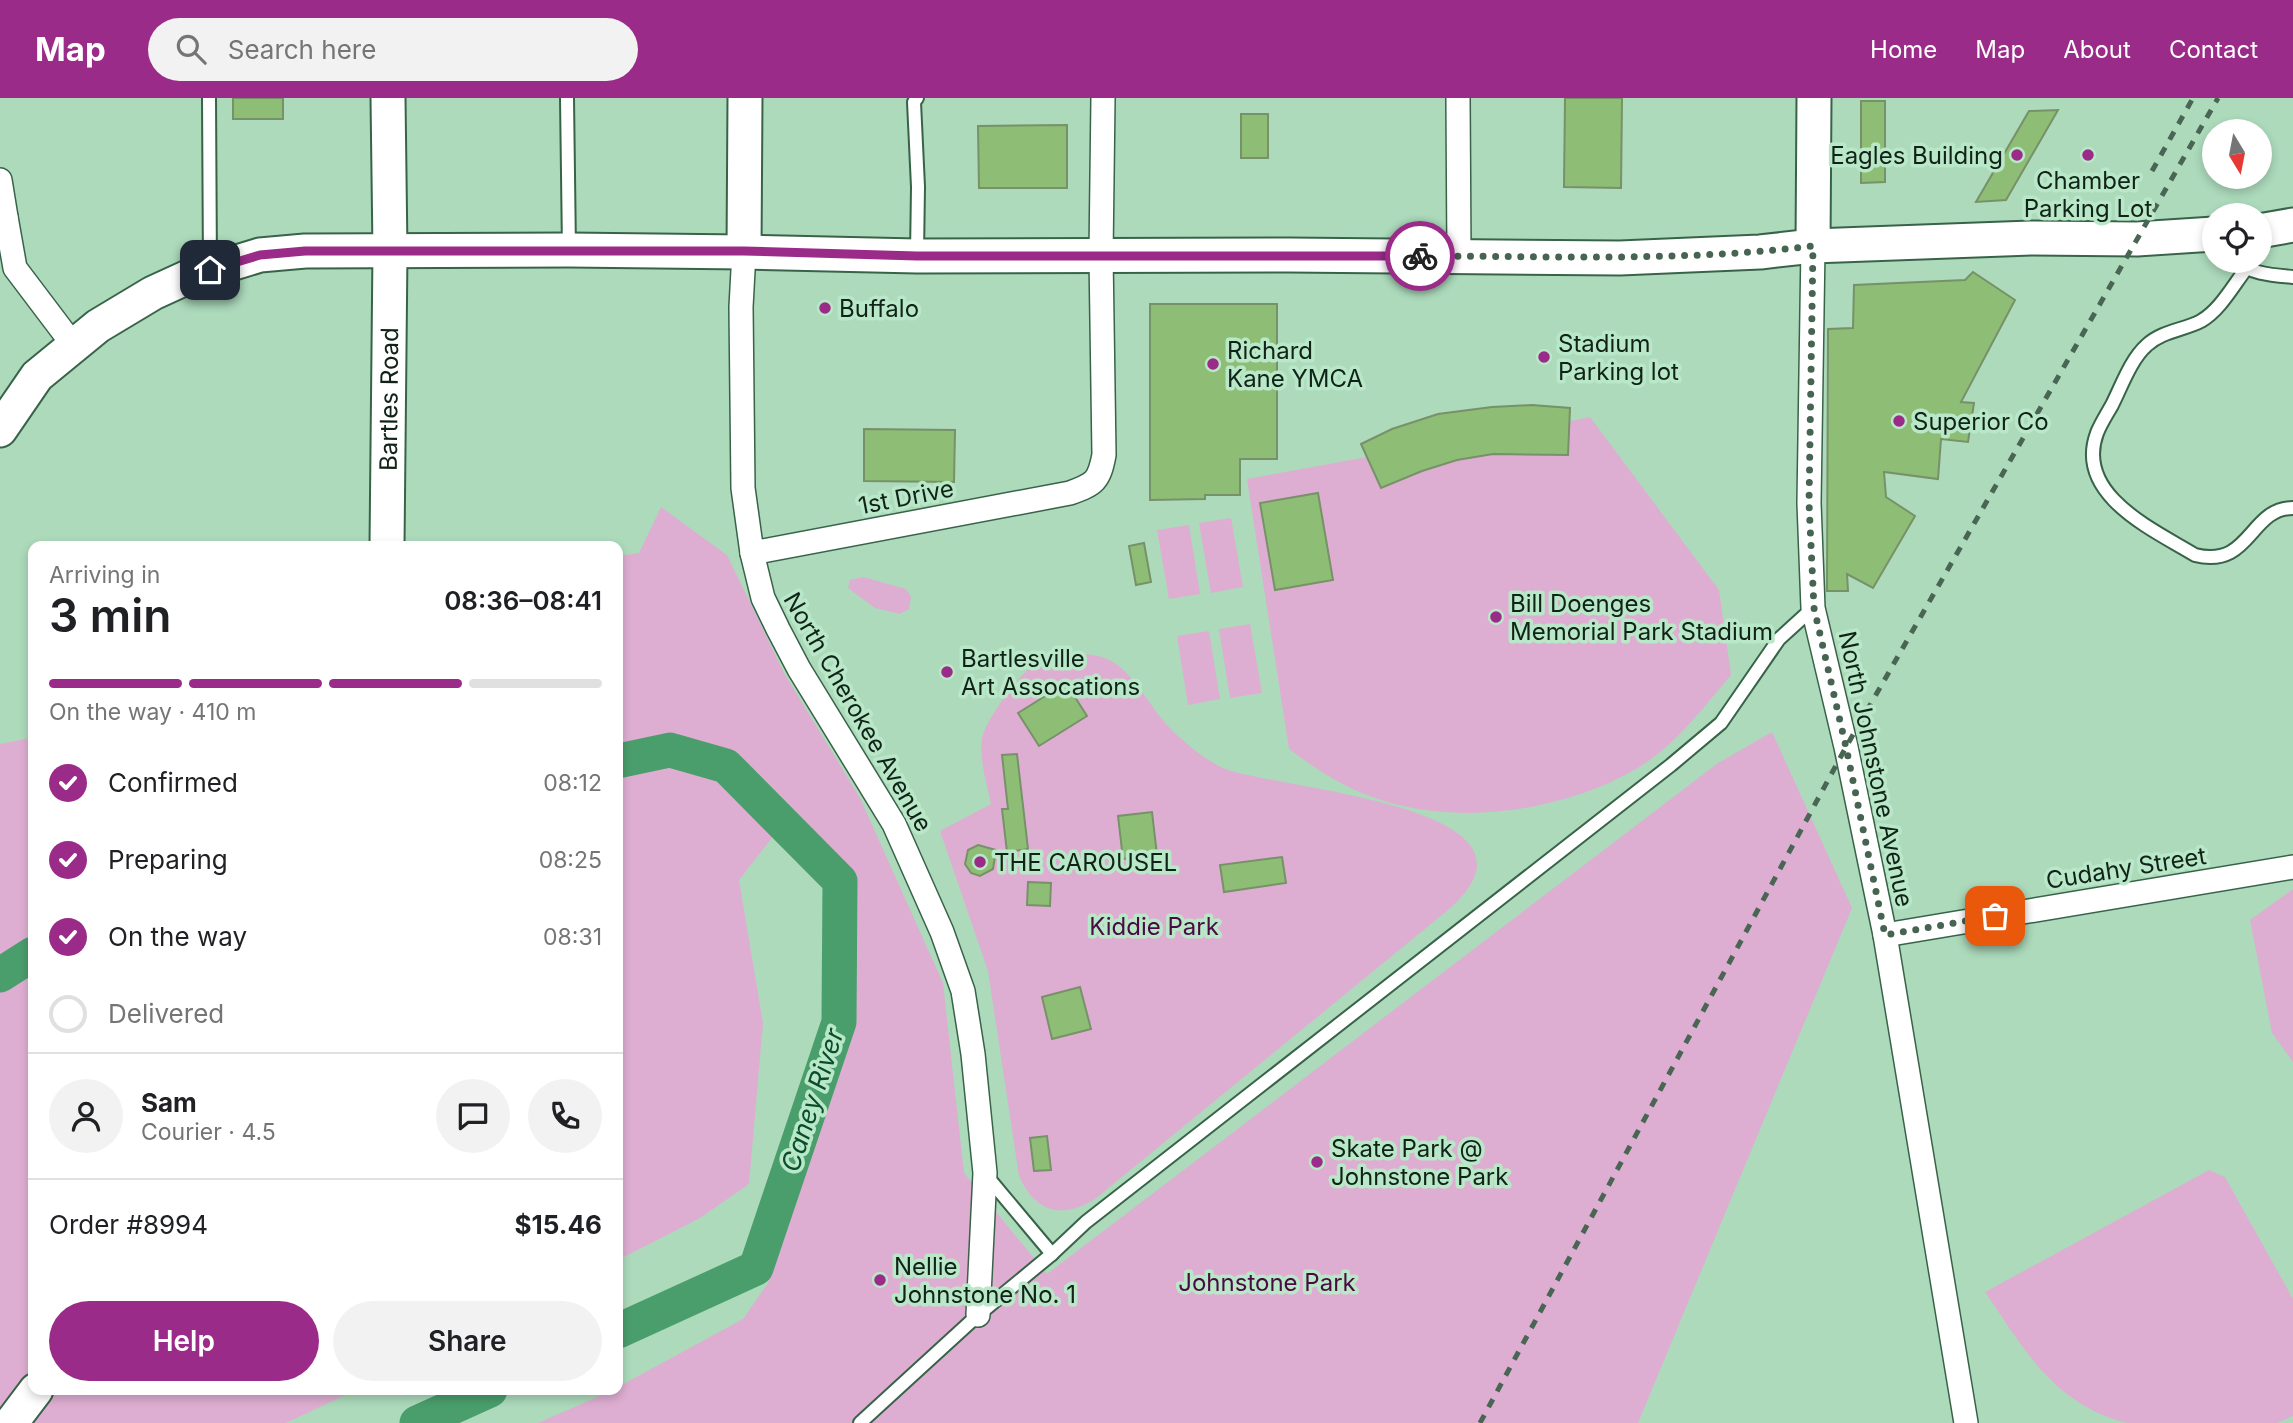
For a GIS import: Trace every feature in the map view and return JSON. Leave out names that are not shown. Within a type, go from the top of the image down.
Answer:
[{"type":"main road","name":"Bartles Road","points":[[387,541],[390,251],[388,98]]},
{"type":"main road","points":[[744,251],[745,98]]},
{"type":"main road","points":[[1813,246],[1814,98]]},
{"type":"main road","points":[[2272,229],[2293,225]]},
{"type":"main road","points":[[0,430],[37,376],[98,326],[153,293],[210,270],[260,255],[305,251],[569,250],[917,256],[1620,258],[1760,252],[1813,246],[2031,237],[2137,239],[2202,235]]},
{"type":"main road","points":[[11,1423],[32,1395]]},
{"type":"street","name":"1st Drive","points":[[752,553],[1070,493],[1091,485],[1099,477],[1104,455],[1101,255],[1103,98]]},
{"type":"street","points":[[1458,98],[1460,256]]},
{"type":"street","points":[[0,180],[3,217],[15,268],[74,346]]},
{"type":"street","name":"North Johnstone Avenue","points":[[1813,246],[1809,503],[1814,608],[1885,935],[1966,1423]]},
{"type":"street","name":"North Cherokee Avenue","points":[[744,251],[741,307],[743,488],[752,553],[762,598],[799,669],[894,824],[942,932],[963,991],[974,1054],[985,1173],[978,1315]]},
{"type":"street","name":"Cudahy Street","points":[[1885,935],[2293,867]]},
{"type":"lane","points":[[209,98],[210,270]]},
{"type":"lane","points":[[567,98],[569,250]]},
{"type":"lane","points":[[917,98],[914,102],[918,187],[917,256]]},
{"type":"lane","points":[[2243,273],[2215,310],[2202,320],[2155,338],[2140,353],[2096,435],[2094,457],[2098,479],[2124,512],[2195,555],[2207,558],[2236,550],[2274,510],[2293,508]]},
{"type":"lane","points":[[2261,273],[2293,277]]},
{"type":"lane","points":[[860,1423],[978,1315],[1086,1222],[1671,765],[1721,723],[1779,639],[1814,608]]},
{"type":"lane","points":[[985,1173],[1052,1254]]},
{"type":"green space","name":"Bill Doenges Memorial Park Stadium","points":[[1532,405],[1570,408],[1570,421],[1590,417],[1719,590],[1731,675],[1687,726],[1650,760],[1606,784],[1574,796],[1504,811],[1469,813],[1433,811],[1399,805],[1356,791],[1326,775],[1289,749],[1247,479],[1367,457],[1361,443],[1429,417],[1473,409]]},
{"type":"green space","name":"Johnstone Park","points":[[661,507],[727,555],[784,673],[860,798],[943,983],[964,1173],[1047,1274],[1718,763],[1772,732],[1852,908],[1638,1423],[538,1423],[602,1395],[623,1395],[623,1384],[743,1319],[768,1283],[856,1014],[853,870],[793,811],[739,880],[763,1023],[749,1184],[700,1218],[623,1257],[623,555],[639,553]]},
{"type":"green space","points":[[1231,518],[1243,587],[1211,593],[1199,523]]},
{"type":"green space","points":[[1189,525],[1200,594],[1169,599],[1157,530]]},
{"type":"green space","points":[[863,577],[906,589],[911,597],[909,609],[900,614],[875,608],[848,588],[850,580]]},
{"type":"green space","points":[[1250,624],[1262,693],[1230,698],[1219,629]]},
{"type":"green space","points":[[1209,631],[1220,699],[1188,705],[1177,636]]},
{"type":"green space","name":"Kiddie Park","points":[[1047,655],[1096,656],[1113,662],[1136,684],[1174,732],[1201,755],[1223,768],[1399,807],[1443,824],[1471,846],[1475,874],[1448,910],[1095,1199],[1083,1206],[1060,1210],[1041,1205],[1025,1188],[1019,1176],[988,971],[940,831],[991,804],[981,747],[990,719],[1018,681],[1037,661]]},
{"type":"green space","points":[[28,738],[28,1395],[345,1395],[286,1423],[0,1423],[0,744]]},
{"type":"green space","points":[[2293,889],[2293,1062],[2272,1033],[2250,920]]},
{"type":"green space","points":[[2209,1170],[2225,1177],[2293,1299],[2293,1416],[2277,1423],[2127,1423],[2101,1414],[2079,1403],[2043,1372],[1985,1292]]},
{"type":"building","points":[[233,98],[283,98],[283,119],[233,119]]},
{"type":"building","points":[[1565,98],[1622,98],[1621,188],[1564,187]]},
{"type":"building","points":[[1861,101],[1885,101],[1885,182],[1861,183]]},
{"type":"building","name":"Eagles Building","points":[[2058,110],[2006,200],[1976,202],[2029,111]]},
{"type":"building","points":[[1241,114],[1268,114],[1268,158],[1241,158]]},
{"type":"building","points":[[1067,125],[1067,188],[979,188],[978,126]]},
{"type":"building","name":"Superior Co","points":[[1973,272],[2015,300],[1961,402],[1974,403],[1968,442],[1941,439],[1938,479],[1884,472],[1886,497],[1915,516],[1873,588],[1847,574],[1848,591],[1827,591],[1828,329],[1853,328],[1854,285],[1965,280]]},
{"type":"building","name":"Richard Kane YMCA","points":[[1150,304],[1277,304],[1277,459],[1240,459],[1240,495],[1150,500]]},
{"type":"building","points":[[1532,405],[1570,408],[1568,455],[1493,454],[1457,460],[1381,488],[1361,444],[1392,429],[1438,414]]},
{"type":"building","points":[[864,429],[955,430],[954,482],[864,481]]},
{"type":"building","points":[[1318,493],[1333,580],[1275,590],[1260,503]]},
{"type":"building","points":[[1144,543],[1151,582],[1136,585],[1129,546]]},
{"type":"building","points":[[1066,683],[1087,716],[1039,746],[1018,713]]},
{"type":"building","points":[[1017,754],[1028,849],[1007,852],[1002,809],[1008,809],[1002,755]]},
{"type":"building","points":[[1152,812],[1157,855],[1123,859],[1118,816]]},
{"type":"building","name":"THE CAROUSEL","points":[[978,845],[996,850],[993,869],[980,876],[971,873],[965,864],[968,850]]},
{"type":"building","points":[[1282,857],[1286,883],[1224,892],[1220,865]]},
{"type":"building","points":[[1028,882],[1051,883],[1050,906],[1027,905]]},
{"type":"building","points":[[1080,987],[1091,1029],[1052,1039],[1042,997]]},
{"type":"building","points":[[1047,1136],[1051,1170],[1034,1171],[1030,1138]]},
{"type":"waterway","name":"Caney River","points":[[623,760],[670,750],[726,766],[840,881],[839,1022],[756,1268],[623,1329]]},
{"type":"waterway","name":"Caney River","points":[[0,975],[28,957]]},
{"type":"waterway","name":"Caney River","points":[[417,1423],[479,1395]]},
{"type":"railway","points":[[2152,171],[2193,98]]},
{"type":"railway","points":[[1480,1423],[1846,747],[2218,98]]},
{"type":"way so far","points":[[1420,256],[1620,258],[1760,252],[1813,246],[1809,503],[1814,608],[1885,935],[1995,916]]},
{"type":"place","name":"Eagles Building","points":[[2017,155]]},
{"type":"place","name":"Chamber Parking Lot","points":[[2088,155]]},
{"type":"place","name":"Buffalo","points":[[825,308]]},
{"type":"place","name":"Stadium Parking lot","points":[[1544,357]]},
{"type":"place","name":"Richard Kane YMCA","points":[[1213,364]]},
{"type":"place","name":"Superior Co","points":[[1899,421]]},
{"type":"place","name":"Bill Doenges Memorial Park Stadium","points":[[1496,617]]},
{"type":"place","name":"Bartlesville Art Assocations","points":[[947,672]]},
{"type":"place","name":"THE CAROUSEL","points":[[980,862]]},
{"type":"place","name":"Skate Park @ Johnstone Park","points":[[1317,1162]]},
{"type":"place","name":"Nellie Johnstone No. 1","points":[[880,1280]]},
{"type":"route","points":[[210,270],[260,255],[305,251],[744,251],[917,256],[1420,256]]}]
